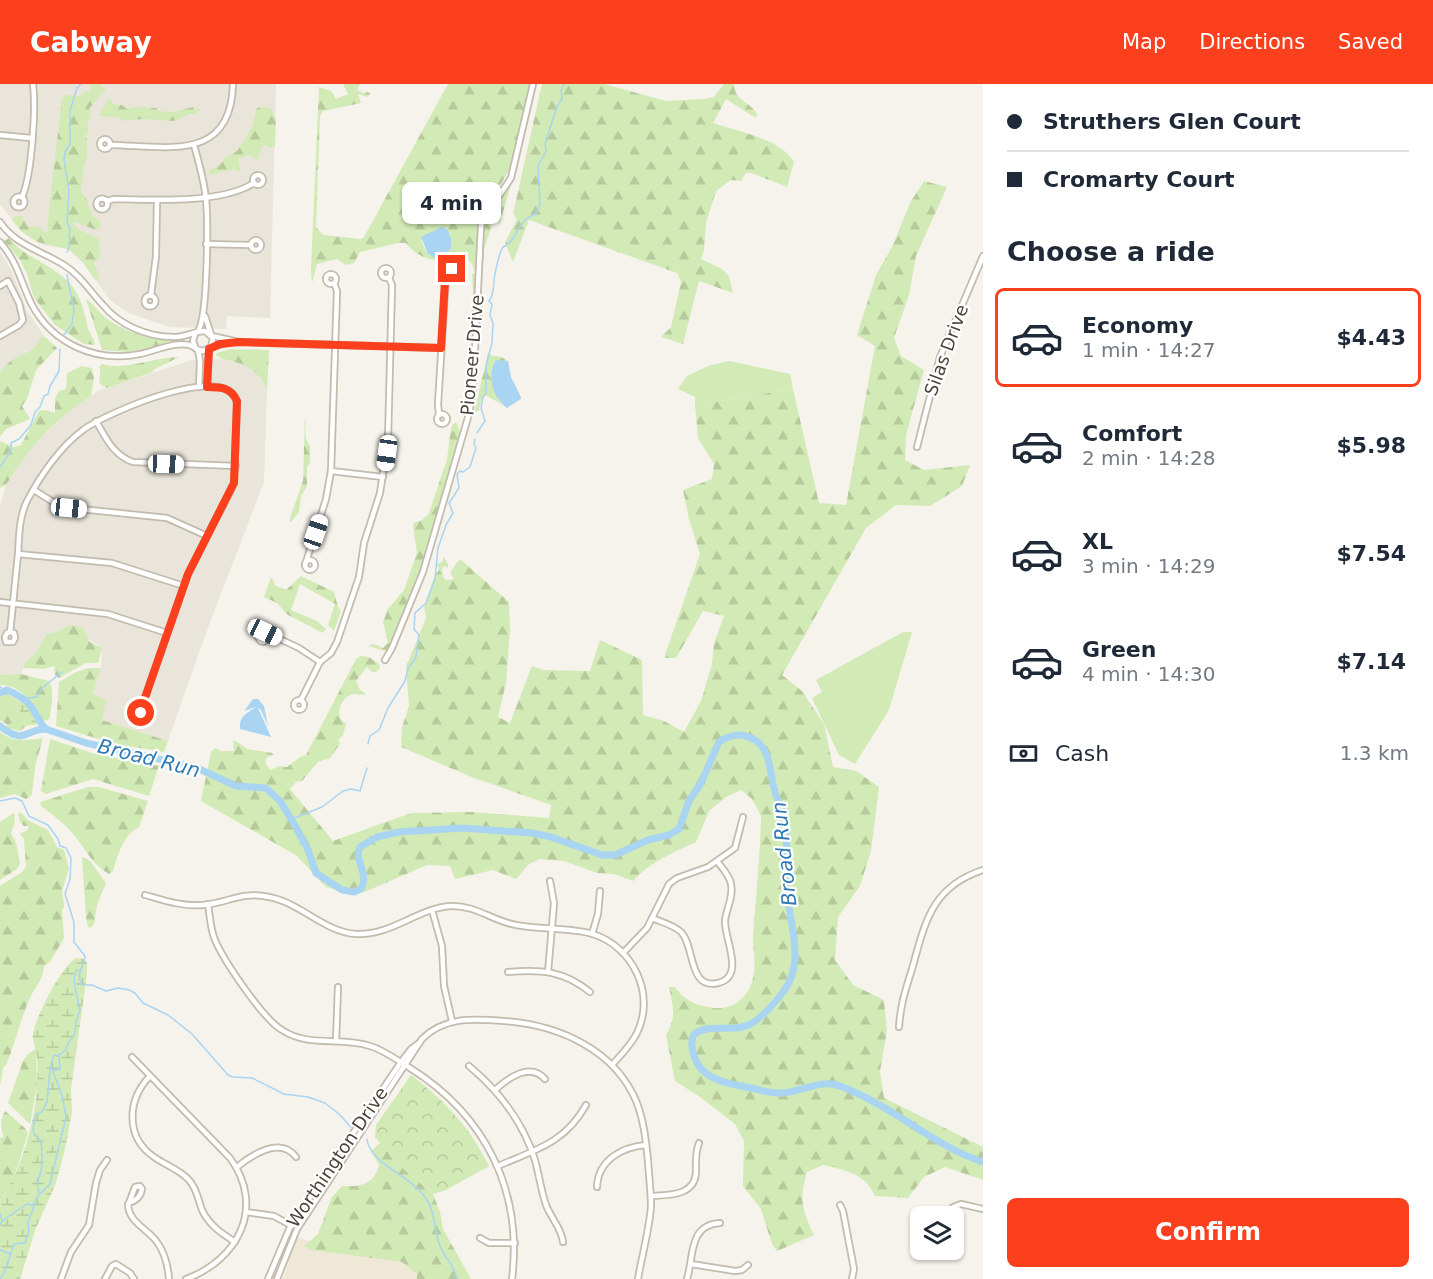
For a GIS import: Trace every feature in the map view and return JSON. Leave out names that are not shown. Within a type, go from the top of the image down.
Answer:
[{"type":"street","points":[[22,197],[26,187],[32,138],[33,84]]},
{"type":"street","points":[[111,145],[194,145],[212,136],[223,125],[231,106],[233,84]]},
{"type":"street","name":"Pioneer Drive","points":[[385,660],[423,572],[469,414],[473,391],[481,226],[511,178],[533,84]]},
{"type":"street","points":[[0,135],[32,138]]},
{"type":"street","points":[[194,145],[205,196],[206,244],[204,314],[201,326],[193,340],[200,364],[199,387]]},
{"type":"street","points":[[107,201],[205,196],[232,192],[254,183]]},
{"type":"street","points":[[151,295],[156,256],[157,200]]},
{"type":"street","points":[[1,226],[31,248],[75,272],[109,312],[126,324],[162,336],[182,337],[205,331],[211,335],[239,342]]},
{"type":"street","points":[[0,242],[15,263],[27,294],[40,318],[52,331],[74,347],[94,354],[118,357],[137,355],[182,344],[188,344],[203,351],[220,344],[239,342],[441,348]]},
{"type":"street","points":[[206,244],[251,245]]},
{"type":"street","name":"Silas Drive","points":[[917,447],[940,357],[983,256]]},
{"type":"street","points":[[439,415],[446,276]]},
{"type":"street","points":[[300,700],[320,662],[335,646],[360,574],[364,543],[383,477],[388,440],[391,346],[392,285],[389,278]]},
{"type":"street","points":[[0,286],[8,281],[23,320],[19,325],[0,336]]},
{"type":"street","points":[[305,564],[326,499],[331,471],[337,291],[334,283]]},
{"type":"street","points":[[204,314],[213,342],[210,348],[207,387]]},
{"type":"street","points":[[10,632],[22,518],[26,505],[34,490],[70,441],[96,421],[174,391],[199,387],[226,388],[233,393],[237,401],[236,465],[232,489],[184,586],[140,712]]},
{"type":"street","points":[[96,421],[114,450],[133,462],[236,465]]},
{"type":"street","points":[[331,471],[383,477]]},
{"type":"street","points":[[34,490],[61,507],[162,518],[178,522],[207,536]]},
{"type":"street","points":[[18,554],[112,563],[184,586]]},
{"type":"street","points":[[0,602],[108,614],[167,633]]},
{"type":"street","points":[[265,632],[299,648],[320,662]]},
{"type":"street","points":[[623,952],[643,933],[669,884],[677,878],[701,870],[735,848],[743,817]]},
{"type":"street","points":[[652,918],[681,932],[686,940],[694,970],[700,978],[710,983],[726,980],[733,965],[725,922],[732,888],[717,861]]},
{"type":"street","points":[[899,1027],[903,995],[929,913],[951,887],[983,870]]},
{"type":"street","points":[[548,972],[554,897],[549,881]]},
{"type":"street","points":[[592,934],[598,914],[600,891]]},
{"type":"street","points":[[144,895],[187,905],[208,904],[245,895],[273,897],[337,930],[356,934],[384,931],[432,910],[452,906],[466,907],[510,924],[592,934],[606,940],[623,952],[640,980],[643,995],[643,1012],[634,1039],[612,1065]]},
{"type":"street","points":[[208,904],[216,942],[269,1020],[281,1030],[295,1037],[310,1041],[354,1042],[371,1046],[401,1062],[436,1087],[456,1105],[480,1134],[498,1166],[509,1200],[515,1243],[512,1279]]},
{"type":"street","points":[[432,910],[442,946],[444,986],[453,1021]]},
{"type":"street","points":[[508,972],[548,972],[573,980],[590,992]]},
{"type":"street","points":[[336,1041],[338,987]]},
{"type":"street","name":"Worthington Drive","points":[[268,1279],[291,1226],[411,1048],[431,1031],[453,1021],[470,1019],[513,1022],[549,1029],[581,1042],[612,1065],[634,1098],[643,1122],[651,1196],[650,1219],[638,1279]]},
{"type":"street","name":"Worthington Drive","points":[[277,1279],[297,1229],[419,1043]]},
{"type":"street","points":[[132,1057],[224,1151],[237,1167],[245,1188],[246,1212],[243,1226],[235,1242],[210,1267],[186,1279]]},
{"type":"street","points":[[469,1066],[495,1090],[514,1116],[532,1151],[546,1203],[563,1235],[563,1242]]},
{"type":"street","points":[[495,1090],[509,1078],[521,1073],[537,1072],[545,1079]]},
{"type":"street","points":[[150,1076],[138,1093],[133,1108],[132,1121],[137,1139],[149,1153],[179,1171],[189,1181],[196,1191],[206,1217],[215,1228],[235,1242]]},
{"type":"street","points":[[498,1166],[552,1142],[565,1133],[576,1122],[586,1105]]},
{"type":"street","points":[[651,1196],[678,1194],[691,1186],[695,1178],[695,1152],[699,1143]]},
{"type":"street","points":[[597,1187],[600,1172],[611,1157],[627,1148],[646,1144]]},
{"type":"street","points":[[237,1167],[254,1154],[268,1149],[287,1149],[296,1157]]},
{"type":"street","points":[[61,1279],[68,1258],[89,1225],[96,1183],[107,1160]]},
{"type":"street","points":[[129,1203],[130,1215],[152,1235],[161,1247],[169,1279]]},
{"type":"street","points":[[955,1206],[961,1204],[983,1209]]},
{"type":"street","points":[[840,1205],[854,1269],[852,1279]]},
{"type":"street","points":[[246,1212],[274,1216],[297,1229]]},
{"type":"street","points":[[687,1279],[693,1244],[698,1234],[709,1225],[720,1223]]},
{"type":"street","points":[[480,1238],[489,1243],[515,1243]]},
{"type":"street","points":[[105,1279],[112,1266],[116,1264],[135,1279]]},
{"type":"street","points":[[691,1264],[735,1271],[742,1270],[748,1265]]},
{"type":"shaded area","points":[[0,84],[276,84],[270,318],[227,316],[226,329],[171,327],[154,322],[129,313],[110,300],[85,265],[68,249],[43,245],[21,231],[0,204]]},
{"type":"shaded area","points":[[0,252],[11,269],[27,311],[45,337],[41,337],[38,345],[28,354],[0,372]]},
{"type":"shaded area","points":[[221,359],[245,365],[257,371],[267,392],[264,482],[206,633],[168,741],[102,720],[93,695],[101,668],[102,648],[69,625],[60,631],[46,634],[38,650],[25,663],[21,674],[0,675],[0,506],[6,485],[31,448],[65,413],[98,391],[192,360]]},
{"type":"shaded area","points":[[301,1237],[313,1244],[384,1245],[452,1279],[283,1279],[297,1238]]},
{"type":"green space","points":[[91,84],[100,84],[105,89],[89,109],[91,117],[87,121],[89,131],[85,137],[87,139],[87,158],[81,192],[87,200],[92,215],[100,221],[100,227],[96,230],[75,222],[73,224],[78,229],[99,239],[100,256],[94,263],[99,275],[96,281],[81,260],[68,249],[37,242],[21,231],[12,220],[15,216],[22,216],[27,226],[41,228],[44,233],[49,231],[47,227],[62,98],[65,95],[80,96],[85,91],[91,92]]},
{"type":"green space","points":[[343,84],[360,84],[357,90],[370,93],[367,97],[358,94],[361,103],[323,111],[320,116],[316,227],[323,235],[361,239],[448,84],[530,84],[515,155],[480,221],[473,344],[471,339],[473,329],[470,323],[472,275],[475,273],[470,261],[466,258],[440,260],[425,258],[406,243],[398,243],[360,252],[354,263],[346,265],[337,259],[317,264],[312,283],[319,87],[331,91],[336,99],[348,94]],"holes":[[[446,228],[450,234],[444,257],[435,258],[426,251],[421,240]]]},
{"type":"green space","points":[[542,84],[604,84],[666,101],[714,97],[724,84],[734,84],[740,98],[752,107],[758,116],[754,117],[726,99],[713,123],[769,142],[788,154],[794,162],[787,187],[746,173],[741,181],[731,180],[716,191],[706,223],[701,259],[722,269],[729,276],[733,293],[699,281],[683,344],[661,337],[671,327],[681,282],[677,273],[529,220],[513,262],[505,243],[517,219],[513,214]]},
{"type":"green space","points":[[109,98],[113,104],[122,105],[127,109],[157,108],[157,111],[173,112],[193,107],[194,110],[200,110],[196,114],[190,114],[174,121],[142,119],[124,121],[117,117],[99,116]]},
{"type":"green space","points":[[257,108],[271,108],[276,119],[275,147],[262,146],[257,161],[250,155],[238,159],[241,172],[233,169],[210,175],[209,171],[237,151],[252,127]]},
{"type":"green space","points":[[512,181],[499,226],[498,221],[494,219],[484,249],[483,318],[479,324],[483,229]]},
{"type":"green space","points":[[924,181],[947,187],[916,256],[909,295],[894,338],[901,356],[924,370],[906,435],[905,460],[924,470],[970,465],[962,486],[930,506],[896,505],[866,528],[782,675],[802,691],[824,724],[833,767],[856,771],[879,787],[871,851],[860,886],[838,917],[835,960],[853,985],[884,1000],[887,1031],[880,1071],[884,1098],[983,1147],[983,1180],[945,1167],[924,1177],[908,1198],[875,1196],[866,1183],[854,1174],[823,1165],[807,1172],[803,1190],[804,1211],[814,1235],[777,1251],[772,1244],[761,1209],[743,1186],[744,1141],[735,1124],[675,1081],[666,1035],[673,1017],[669,987],[675,987],[683,996],[697,1004],[725,1008],[740,1000],[752,981],[761,816],[752,799],[741,790],[726,797],[709,811],[696,842],[654,863],[633,881],[614,874],[597,873],[564,861],[539,859],[528,865],[516,879],[493,870],[455,879],[450,866],[427,865],[367,891],[352,894],[326,887],[297,856],[201,801],[211,752],[215,748],[221,751],[234,751],[233,741],[236,741],[247,749],[272,753],[274,755],[267,757],[265,762],[270,770],[280,766],[287,767],[306,755],[356,659],[360,656],[369,657],[379,664],[380,668],[372,672],[367,667],[356,681],[365,695],[350,695],[340,706],[340,716],[346,724],[343,735],[338,740],[340,744],[330,758],[318,762],[302,781],[296,782],[290,789],[333,841],[411,813],[471,812],[549,818],[551,805],[474,778],[401,747],[402,727],[409,706],[406,667],[426,618],[424,607],[434,577],[439,570],[437,564],[442,562],[444,557],[448,564],[448,568],[444,566],[442,569],[446,580],[454,579],[450,573],[461,560],[509,602],[510,629],[506,683],[498,717],[510,723],[532,666],[544,670],[590,671],[600,640],[642,660],[643,715],[664,721],[684,732],[701,701],[712,664],[714,643],[724,616],[703,611],[676,658],[664,658],[700,554],[683,490],[712,479],[714,464],[698,438],[695,405],[793,389],[819,503],[846,505],[875,346],[857,335],[876,275],[892,247],[910,203]]},
{"type":"green space","points":[[9,238],[24,252],[59,273],[73,287],[79,297],[95,345],[84,344],[55,325],[35,299],[20,260],[4,241]]},
{"type":"green space","points":[[86,299],[107,319],[125,329],[144,336],[164,340],[184,339],[184,341],[128,352],[102,350]]},
{"type":"green space","points":[[41,337],[45,337],[57,348],[36,370],[27,399],[22,406],[30,419],[6,429],[0,437],[0,372],[13,359],[32,350]]},
{"type":"green space","points":[[230,349],[269,350],[267,392],[262,380],[254,371],[216,355]]},
{"type":"green space","points":[[488,352],[490,355],[501,357],[508,361],[505,360],[498,399],[503,405],[485,395],[481,400],[479,410],[474,414]]},
{"type":"green space","points":[[179,357],[153,372],[107,388],[100,384],[99,367],[102,364],[121,366]]},
{"type":"green space","points":[[729,361],[790,374],[793,389],[695,405],[695,397],[678,389],[687,376],[708,366]]},
{"type":"green space","points":[[82,366],[92,368],[94,378],[91,396],[64,415],[43,435],[6,485],[0,488],[0,441],[14,447],[21,445],[39,411],[55,413],[55,398],[59,391],[66,389],[67,373]]},
{"type":"green space","points":[[305,417],[306,439],[310,446],[307,486],[301,496],[299,512],[291,522],[289,521],[303,481]]},
{"type":"green space","points":[[454,423],[457,423],[461,434],[419,574],[389,649],[386,651],[368,646],[374,644],[383,648],[388,643],[383,622],[388,609],[404,590],[417,553],[413,526],[429,513],[447,459],[451,428]]},
{"type":"green space","points":[[301,576],[334,592],[341,611],[334,631],[328,625],[335,604],[300,584],[291,610],[317,621],[326,629],[323,633],[288,615],[277,603],[264,597],[271,577],[276,586],[286,590]]},
{"type":"green space","points":[[69,625],[82,627],[90,642],[102,648],[98,663],[86,663],[59,678],[55,675],[54,666],[44,669],[23,668],[38,650],[46,634],[60,631]]},
{"type":"green space","points":[[903,632],[912,632],[889,710],[855,764],[839,755],[812,698],[822,692],[816,680]]},
{"type":"green space","points":[[88,668],[101,668],[93,694],[106,700],[102,720],[168,741],[164,752],[115,744],[56,726],[59,682]]},
{"type":"green space","points":[[21,674],[49,681],[52,699],[48,720],[42,721],[31,702],[20,692],[0,685],[0,675]]},
{"type":"green space","points":[[6,693],[16,699],[21,713],[13,718],[14,722],[8,725],[0,720],[0,695]]},
{"type":"green space","points":[[16,699],[32,709],[37,725],[28,725],[20,731],[7,728],[6,726],[14,722],[13,716],[21,713]]},
{"type":"green space","points":[[0,732],[15,739],[43,738],[35,767],[32,795],[26,799],[15,794],[0,798]]},
{"type":"green space","points":[[50,739],[92,753],[159,766],[149,796],[93,779],[46,794],[41,791]]},
{"type":"green space","points":[[88,787],[99,787],[148,801],[139,827],[125,840],[113,871],[109,874],[98,866],[70,831],[41,806],[40,802]]},
{"type":"green space","points":[[20,812],[29,821],[48,830],[57,847],[64,850],[69,868],[62,891],[64,938],[50,962],[44,966],[41,979],[29,1000],[3,1068],[0,1086],[0,886],[26,867],[24,839],[20,834],[29,829],[20,822],[18,815]]},
{"type":"green space","points":[[14,813],[15,822],[11,833],[16,843],[20,863],[17,869],[0,880],[0,822]]},
{"type":"green space","points":[[82,857],[90,861],[106,883],[91,928],[88,927],[86,918]]},
{"type":"green space","points":[[76,958],[87,962],[87,973],[71,1090],[72,1112],[65,1149],[56,1183],[36,1228],[20,1279],[0,1279],[0,1202],[20,1162],[34,1113],[38,1076],[33,1034],[50,993],[63,971]]},
{"type":"green space","points":[[36,1049],[37,1086],[30,1124],[8,1103],[23,1061]]},
{"type":"green space","points":[[411,1075],[456,1116],[489,1166],[446,1190],[433,1194],[399,1165],[375,1137],[376,1125]]},
{"type":"green space","points":[[5,1111],[28,1133],[13,1180],[0,1202],[0,1138],[4,1137],[1,1124]]},
{"type":"green space","points":[[380,1143],[399,1165],[433,1194],[443,1229],[471,1279],[417,1279],[417,1274],[402,1262],[312,1250],[304,1246],[318,1234],[332,1197],[342,1186],[361,1185],[374,1176],[379,1165],[371,1151]]},
{"type":"water","points":[[442,227],[448,230],[451,248],[444,257],[435,258],[428,254],[421,237]]},
{"type":"water","points":[[496,360],[508,361],[511,377],[521,397],[507,408],[498,398],[492,386],[493,366]]},
{"type":"water","points":[[253,699],[258,699],[264,706],[268,726],[258,708],[271,737],[240,729],[242,718],[256,707],[244,711]]},
{"type":"waterway","points":[[67,252],[70,243],[70,229],[67,222],[69,190],[64,160],[65,152],[70,144],[70,111],[77,88],[81,84]]},
{"type":"waterway","points":[[477,433],[485,421],[481,408],[486,393],[486,366],[492,343],[493,323],[490,315],[492,304],[489,301],[497,264],[503,247],[511,241],[525,220],[536,214],[540,204],[538,166],[546,151],[545,144],[557,106],[562,99],[561,90],[564,84]]},
{"type":"waterway","points":[[64,335],[72,324],[74,310],[67,275]]},
{"type":"waterway","points":[[0,467],[11,451],[11,443],[19,439],[31,425],[35,412],[40,407],[44,396],[48,394],[59,371],[60,349]]},
{"type":"waterway","points":[[368,744],[370,736],[379,730],[388,708],[405,681],[408,669],[416,657],[419,635],[414,629],[415,613],[426,603],[435,579],[438,548],[453,513],[449,503],[459,488],[457,474],[470,467],[476,448],[475,439]]},
{"type":"waterway","points":[[22,699],[37,697],[41,689],[62,672]]},
{"type":"waterway","points":[[0,687],[5,690]]},
{"type":"waterway","points":[[0,693],[7,690],[24,700],[46,729]]},
{"type":"waterway","name":"Broad Run","points":[[0,726],[20,736],[46,729],[86,743],[195,767],[236,786],[266,788],[280,801],[296,827],[308,850],[316,873],[342,890],[354,892],[361,889],[364,877],[358,857],[360,847],[377,837],[399,832],[463,828],[532,833],[551,837],[602,855],[615,855],[648,840],[669,835],[679,829],[689,801],[701,783],[719,742],[734,736],[749,737],[756,741],[766,753],[775,792],[784,817],[787,842],[786,885],[794,940],[794,967],[783,992],[754,1022],[742,1027],[712,1028],[694,1034],[692,1050],[696,1061],[701,1069],[716,1079],[733,1085],[771,1092],[789,1092],[826,1084],[840,1086],[871,1100],[949,1147],[983,1162]]},
{"type":"waterway","points":[[292,819],[322,807],[343,791],[351,789],[360,791],[367,768]]},
{"type":"waterway","points":[[0,801],[15,798],[22,801],[29,816],[48,825],[60,846],[66,848],[71,858],[70,879],[65,894],[74,922],[74,942],[85,956],[79,975],[83,985],[92,985],[106,991],[118,988],[135,993],[143,1003],[168,1015],[192,1034],[228,1075],[252,1078],[284,1094],[308,1097],[325,1103],[351,1127]]},
{"type":"waterway","points":[[0,1279],[6,1269],[14,1244],[25,1243],[29,1230],[28,1223],[37,1197],[50,1184],[66,1117],[62,1095],[53,1072],[60,1069],[59,1055],[66,1050],[74,1034],[80,1011],[75,976],[76,971],[81,970]]},
{"type":"waterway","points":[[50,1068],[54,1055],[58,1056]]},
{"type":"waterway","points":[[39,1193],[42,1165],[41,1141],[34,1134],[33,1128],[36,1114],[42,1112],[47,1102],[50,1069],[54,1070]]},
{"type":"waterway","points":[[367,1139],[374,1155],[415,1186],[427,1200],[433,1213],[440,1246],[457,1279]]},
{"type":"waterway","points":[[0,1225],[2,1221],[27,1204],[33,1205]]},
{"type":"waterway","points":[[0,1214],[2,1221]]},
{"type":"waterway","points":[[0,1250],[10,1254]]},
{"type":"route","points":[[141,713],[188,574],[234,483],[237,401],[235,395],[226,388],[207,387],[209,349],[220,344],[239,342],[441,348],[445,280],[446,276],[452,275],[452,269]]}]
